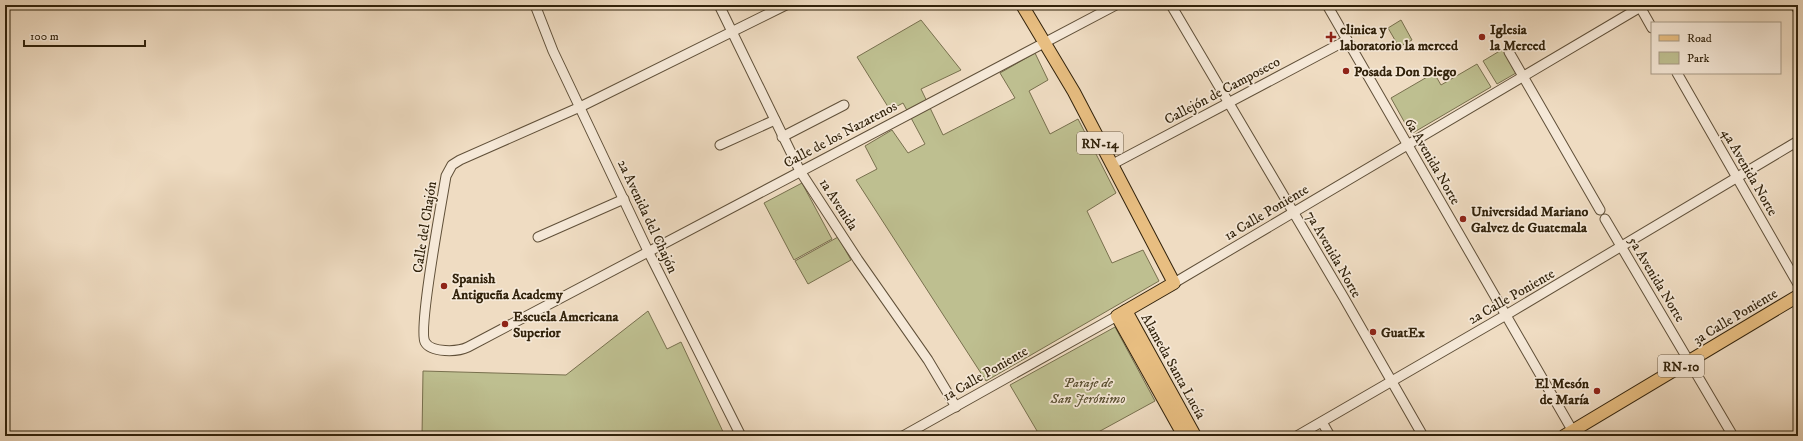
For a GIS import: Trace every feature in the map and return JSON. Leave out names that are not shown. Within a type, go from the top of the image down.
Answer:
[{"type":"main road","name":"RN-14","points":[[1022,5],[1074,92],[1111,166],[1174,283]]},
{"type":"main road","name":"1a Calle Poniente","points":[[1122,313],[1174,283]]},
{"type":"main road","name":"3a Calle Poniente","points":[[1570,434],[1798,296]]},
{"type":"main road","name":"Alameda Santa Lucía","points":[[1122,313],[1184,436]]},
{"type":"main road","name":"Alameda Santa Lucía","points":[[1122,313],[1195,436]]},
{"type":"street","name":"2a Avenida del Chajón","points":[[535,5],[553,51],[648,251],[737,431],[741,436]]},
{"type":"street","name":"1a Avenida","points":[[719,5],[782,137],[800,171],[858,260],[928,360],[956,407]]},
{"type":"street","name":"Calle del Chajón","points":[[648,251],[463,349],[451,351],[432,348],[425,341],[427,296],[446,176],[450,168],[460,160],[580,106],[786,5]]},
{"type":"street","name":"Calle de los Nazarenos","points":[[648,251],[1116,5]]},
{"type":"street","name":"7a Avenida Norte","points":[[1171,5],[1423,436]]},
{"type":"street","name":"6a Avenida Norte","points":[[1327,5],[1506,315],[1570,434]]},
{"type":"street","points":[[1795,5],[1798,10]]},
{"type":"street","points":[[1641,6],[1651,26]]},
{"type":"street","name":"1a Calle Poniente","points":[[1174,283],[1641,6]]},
{"type":"street","name":"Callejón de Camposeco","points":[[1111,166],[1347,40]]},
{"type":"street","points":[[1509,52],[1600,210]]},
{"type":"street","name":"4a Avenida Norte","points":[[1678,74],[1798,284]]},
{"type":"street","points":[[782,137],[844,105]]},
{"type":"street","points":[[720,146],[775,120]]},
{"type":"street","name":"2a Calle Poniente","points":[[1297,436],[1622,247],[1798,141]]},
{"type":"street","points":[[538,237],[624,199]]},
{"type":"street","name":"5a Avenida Norte","points":[[1605,219],[1733,436]]},
{"type":"street","name":"1a Calle Poniente","points":[[903,436],[1122,313]]},
{"type":"street","points":[[1322,422],[1330,433],[1330,436]]},
{"type":"green space","points":[[921,20],[961,70],[921,89],[943,135],[1015,98],[1000,73],[1035,53],[1048,80],[1029,91],[1050,134],[1078,119],[1116,193],[1087,211],[1112,263],[1143,250],[1159,281],[986,381],[856,180],[877,169],[865,146],[892,130],[908,153],[925,144],[903,103],[890,110],[857,57]]},
{"type":"green space","points":[[1401,20],[1412,40],[1399,47],[1388,28]]},
{"type":"green space","points":[[1503,49],[1516,73],[1497,84],[1483,61]]},
{"type":"green space","points":[[1477,64],[1491,87],[1411,134],[1391,98],[1434,73],[1441,85]]},
{"type":"green space","points":[[802,183],[832,239],[794,260],[764,203]]},
{"type":"green space","points":[[838,237],[851,260],[808,284],[795,261]]},
{"type":"green space","points":[[648,311],[667,349],[681,342],[725,436],[422,436],[423,371],[566,375]]},
{"type":"green space","name":"Paraje de San Jerónimo","points":[[1115,327],[1155,401],[1091,436],[1040,436],[1010,385]]},
{"type":"place","name":"clinica y laboratorio la merced","points":[[1331,37]]},
{"type":"place","name":"Iglesia la Merced","points":[[1482,37]]},
{"type":"place","name":"Posada Don Diego","points":[[1346,71]]},
{"type":"place","name":"Universidad Mariano Galvez de Guatemala","points":[[1463,219]]},
{"type":"place","name":"Spanish Antigueña Academy","points":[[444,286]]},
{"type":"place","name":"Escuela Americana Superior","points":[[505,324]]},
{"type":"place","name":"GuatEx","points":[[1373,332]]},
{"type":"place","name":"El Mesón de María","points":[[1597,391]]}]
